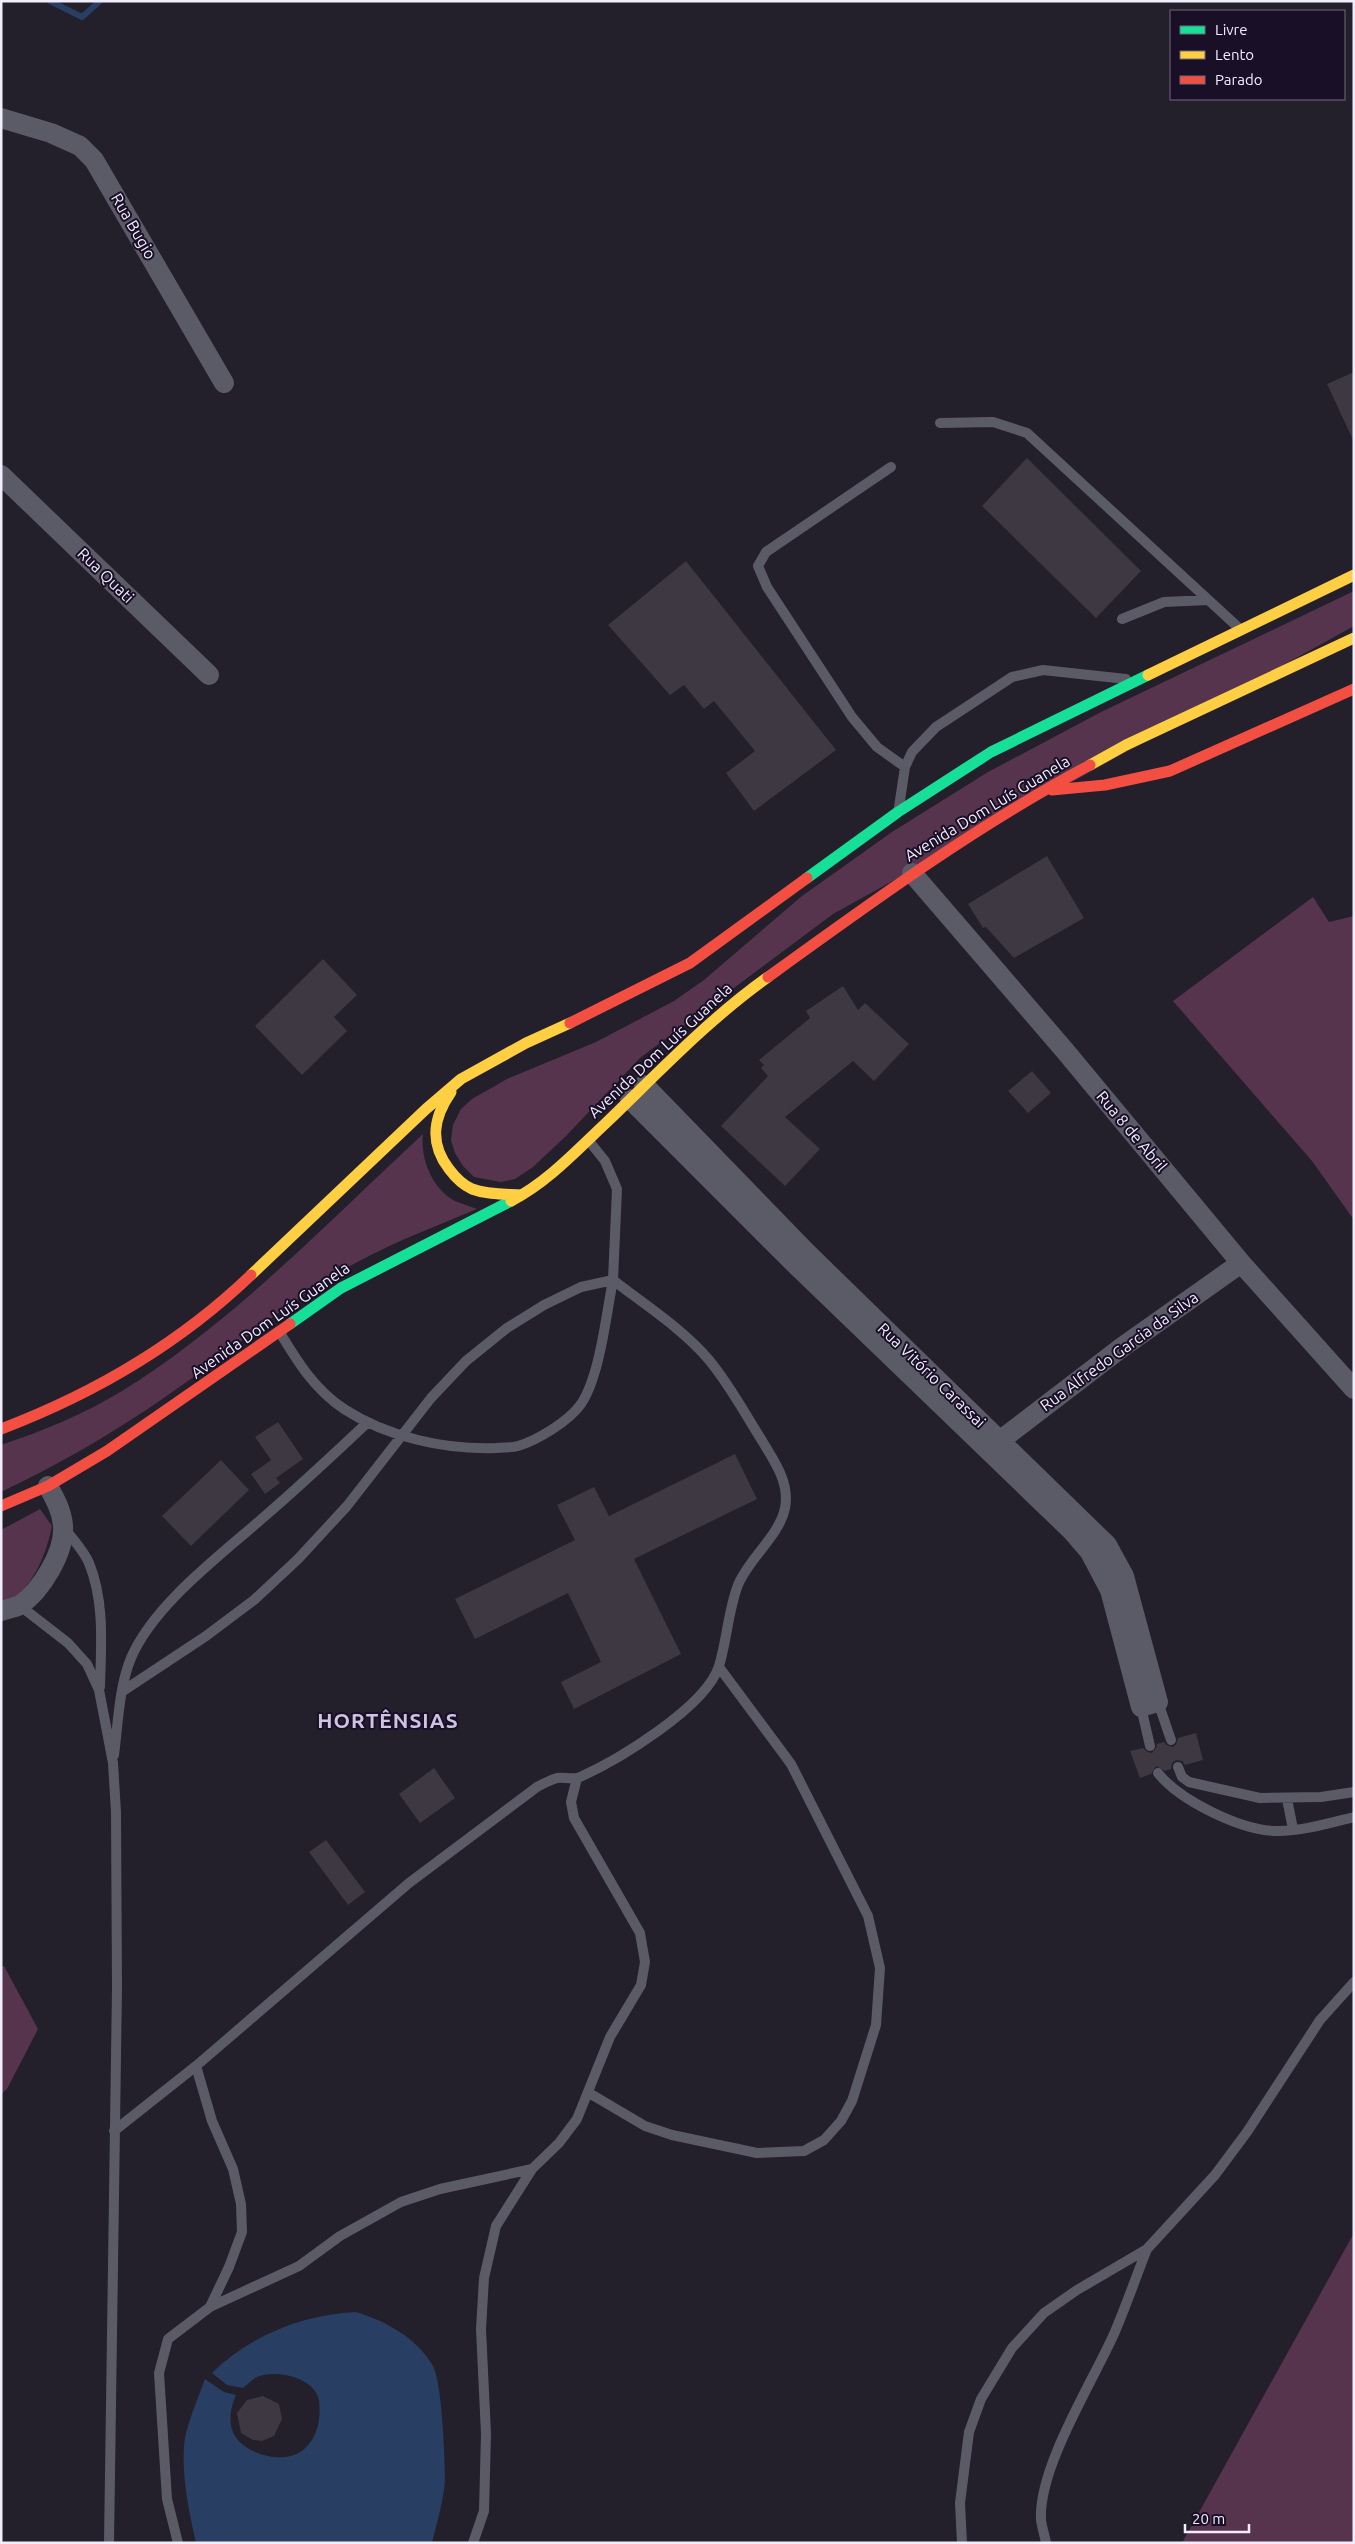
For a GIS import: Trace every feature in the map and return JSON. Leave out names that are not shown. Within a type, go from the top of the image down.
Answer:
[{"type":"main road","points":[[1,1430],[42,1415],[108,1382],[157,1351],[197,1322],[257,1269],[426,1108],[461,1079],[526,1043],[604,1008],[690,963],[898,812],[991,752],[1354,575]]},
{"type":"main road","name":"Avenida Dom Luís Guanela","points":[[1,1506],[48,1486],[107,1451],[176,1405],[278,1330],[341,1288],[523,1195],[562,1165],[703,1029],[755,984],[912,872],[1041,791],[1126,745],[1354,638]]},
{"type":"main road","points":[[1041,791],[1105,785],[1170,771],[1354,689]]},
{"type":"main road","points":[[461,1079],[437,1115],[434,1137],[440,1160],[457,1179],[474,1190],[523,1195]]},
{"type":"street","name":"Rua Bugio","points":[[1,118],[52,133],[80,146],[94,160],[224,383]]},
{"type":"street","name":"Rua Quati","points":[[1,475],[210,675]]},
{"type":"street","name":"Rua 8 de Abril","points":[[912,872],[1066,1052],[1240,1263],[1354,1389]]},
{"type":"street","name":"Rua Vitório Carassai","points":[[637,1092],[798,1267],[994,1445],[1090,1552],[1102,1571],[1110,1590],[1149,1704]]},
{"type":"street","name":"Rua Alfredo Garcia da Silva","points":[[994,1445],[1240,1263]]},
{"type":"street","points":[[10,1608],[39,1588],[57,1557],[64,1527],[58,1504],[48,1486]]},
{"type":"lane","points":[[940,423],[993,422],[1027,433],[1241,630]]},
{"type":"lane","points":[[891,467],[766,552],[758,566],[767,587],[852,717],[876,747],[905,767]]},
{"type":"lane","points":[[1122,619],[1164,602],[1208,600]]},
{"type":"lane","points":[[898,812],[905,767],[912,752],[936,727],[1012,677],[1043,670],[1136,680]]},
{"type":"lane","points":[[278,1330],[301,1368],[322,1391],[344,1409],[368,1422],[402,1436],[468,1449],[517,1447],[553,1430],[580,1405],[593,1375],[613,1280],[617,1189],[605,1161],[588,1141]]},
{"type":"lane","points":[[123,1691],[206,1636],[254,1600],[298,1559],[347,1506],[442,1385],[466,1361],[507,1328],[544,1305],[581,1287],[613,1280]]},
{"type":"lane","points":[[114,2131],[196,2066],[409,1882],[536,1788],[558,1778],[577,1778],[620,1757],[676,1717],[703,1693],[719,1667],[738,1584],[754,1557],[775,1530],[785,1511],[787,1494],[781,1472],[728,1384],[708,1358],[684,1336],[613,1280]]},
{"type":"lane","points":[[109,2543],[117,1978],[113,1763],[123,1691],[131,1659],[149,1626],[197,1576],[302,1484],[368,1422]]},
{"type":"lane","points":[[64,1527],[89,1561],[98,1590],[102,1637],[99,1690]]},
{"type":"lane","points":[[10,1608],[68,1643],[87,1664],[99,1690],[113,1763]]},
{"type":"lane","points":[[589,2093],[645,2126],[672,2135],[757,2153],[804,2151],[824,2140],[841,2121],[852,2101],[876,2025],[880,1968],[868,1916],[791,1764],[719,1667]]},
{"type":"lane","points":[[1149,1704],[1171,1740]]},
{"type":"lane","points":[[1149,1704],[1150,1746]]},
{"type":"lane","points":[[1178,1767],[1182,1777],[1189,1782],[1260,1798],[1287,1799],[1354,1792]]},
{"type":"lane","points":[[1158,1772],[1168,1786],[1239,1824],[1275,1832],[1321,1825],[1354,1817]]},
{"type":"lane","points":[[473,2543],[484,2511],[486,2434],[481,2330],[484,2278],[496,2226],[532,2169],[559,2143],[577,2118],[589,2093],[610,2037],[641,1985],[645,1962],[640,1933],[574,1818],[571,1802],[577,1778]]},
{"type":"lane","points":[[1287,1799],[1293,1829]]},
{"type":"lane","points":[[962,2543],[960,2503],[969,2432],[981,2399],[1012,2348],[1044,2314],[1076,2290],[1148,2249],[1215,2175],[1247,2132],[1320,2020],[1354,1982]]},
{"type":"lane","points":[[196,2066],[212,2122],[233,2168],[241,2204],[242,2232],[230,2267],[210,2307]]},
{"type":"lane","points":[[178,2543],[167,2499],[159,2373],[168,2340],[210,2307],[299,2266],[340,2236],[401,2202],[440,2189],[532,2169]]},
{"type":"lane","points":[[1046,2543],[1042,2521],[1043,2496],[1050,2473],[1061,2442],[1114,2333],[1148,2249]]},
{"type":"shaded area","points":[[1354,591],[1354,626],[833,914],[640,1058],[566,1136],[533,1167],[515,1179],[501,1182],[474,1177],[463,1166],[455,1153],[451,1140],[453,1125],[461,1109],[472,1099],[507,1079],[596,1042],[674,1001],[704,980],[802,896],[892,832],[988,772],[1101,712]]},
{"type":"shaded area","points":[[1313,897],[1329,922],[1354,916],[1354,1220],[1312,1161],[1173,1001]]},
{"type":"shaded area","points":[[423,1134],[426,1163],[434,1181],[447,1196],[477,1209],[388,1247],[336,1274],[293,1303],[148,1409],[66,1459],[1,1492],[1,1445],[78,1415],[122,1391],[163,1364],[241,1303]]},
{"type":"shaded area","points":[[40,1509],[52,1526],[46,1549],[36,1572],[29,1582],[12,1599],[1,1604],[1,1530]]},
{"type":"shaded area","points":[[4,1966],[38,2029],[7,2089],[1,2094],[1,1967]]},
{"type":"shaded area","points":[[1354,2233],[1354,2543],[1182,2543]]},
{"type":"water","points":[[356,2312],[378,2320],[410,2339],[426,2356],[433,2366],[436,2375],[442,2421],[445,2479],[442,2503],[432,2543],[196,2543],[186,2491],[184,2450],[189,2424],[205,2379],[224,2392],[236,2395],[230,2420],[235,2436],[241,2443],[257,2453],[267,2456],[286,2457],[295,2454],[308,2445],[317,2427],[319,2401],[316,2393],[310,2386],[293,2377],[272,2374],[255,2378],[243,2388],[227,2385],[212,2373],[243,2348],[278,2329],[317,2317]]},
{"type":"building","points":[[1354,372],[1354,442],[1327,384]]},
{"type":"building","points":[[1027,458],[1141,571],[1096,618],[982,506]]},
{"type":"building","points":[[686,561],[836,750],[754,811],[726,773],[755,751],[714,701],[704,709],[684,685],[670,695],[608,625]]},
{"type":"building","points":[[1047,856],[1084,918],[1014,958],[986,927],[983,928],[968,904]]},
{"type":"building","points":[[323,959],[357,995],[334,1017],[347,1031],[302,1075],[255,1026]]},
{"type":"building","points":[[843,986],[858,1010],[865,1003],[909,1044],[874,1081],[853,1061],[785,1117],[820,1149],[785,1186],[721,1126],[768,1076],[761,1068],[764,1065],[759,1060],[810,1018],[806,1011]]},
{"type":"building","points":[[1032,1071],[1051,1093],[1028,1113],[1008,1091]]},
{"type":"building","points":[[278,1422],[303,1459],[276,1478],[280,1483],[265,1494],[251,1474],[271,1460],[255,1437]]},
{"type":"building","points":[[735,1454],[757,1499],[634,1559],[681,1654],[574,1709],[561,1682],[601,1662],[568,1593],[475,1639],[455,1599],[575,1540],[557,1505],[594,1487],[609,1516]]},
{"type":"building","points":[[221,1460],[249,1490],[191,1546],[162,1516]]},
{"type":"building","points":[[1196,1733],[1203,1760],[1185,1765],[1182,1761],[1176,1760],[1172,1763],[1171,1769],[1165,1771],[1156,1766],[1151,1774],[1140,1778],[1130,1751],[1143,1748],[1152,1753],[1157,1744],[1164,1742],[1173,1747],[1178,1738]]},
{"type":"building","points":[[434,1768],[455,1798],[420,1823],[399,1794]]},
{"type":"building","points":[[326,1840],[365,1892],[348,1905],[309,1852]]},
{"type":"building","points":[[263,2396],[279,2404],[282,2419],[274,2436],[262,2441],[253,2440],[241,2433],[237,2413],[247,2400]]},
{"type":"waterway","points":[[50,1],[82,17],[100,1]]},
{"type":"traffic: fast","points":[[807,878],[898,812],[991,752],[1148,675]]},
{"type":"traffic: fast","points":[[290,1324],[341,1288],[511,1201]]},
{"type":"traffic: slow","points":[[1148,675],[1354,575]]},
{"type":"traffic: slow","points":[[1090,765],[1126,745],[1354,638]]},
{"type":"traffic: slow","points":[[511,1201],[537,1185],[562,1165],[705,1028],[768,977]]},
{"type":"traffic: slow","points":[[251,1275],[426,1109],[461,1079],[526,1043],[570,1023]]},
{"type":"traffic: slow","points":[[451,1092],[440,1111],[436,1130],[438,1150],[449,1169],[459,1180],[472,1189],[490,1193],[522,1195]]},
{"type":"traffic: jam","points":[[1052,790],[1105,785],[1170,771],[1354,689]]},
{"type":"traffic: jam","points":[[768,977],[926,865],[1006,813],[1090,765]]},
{"type":"traffic: jam","points":[[570,1023],[690,963],[807,878]]},
{"type":"traffic: jam","points":[[1,1429],[69,1400],[134,1365],[194,1323],[251,1275]]},
{"type":"traffic: jam","points":[[1,1506],[48,1486],[107,1451],[290,1324]]},
{"type":"district","name":"HORTÊNSIAS","points":[[388,1720]]}]
